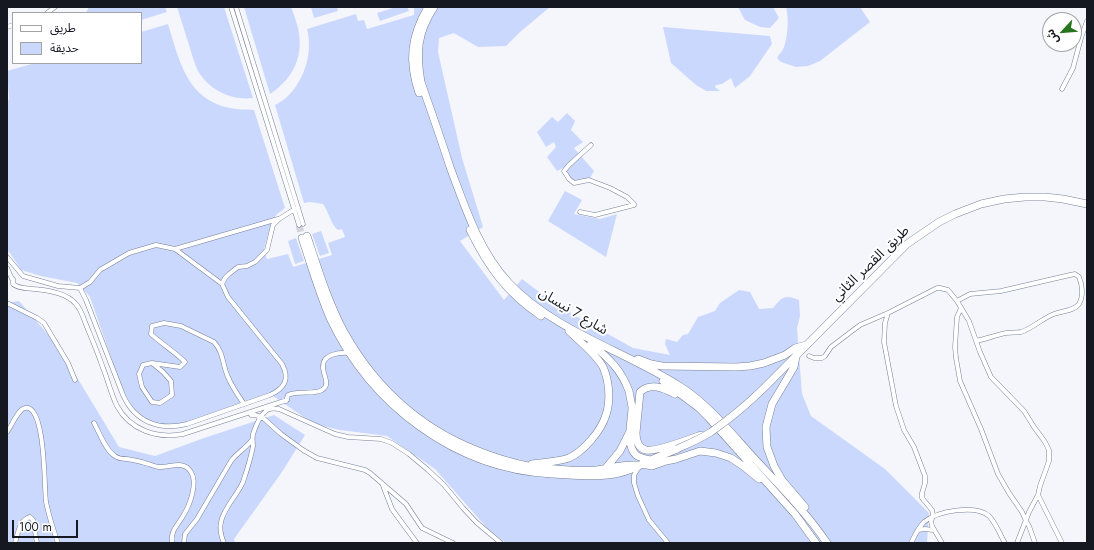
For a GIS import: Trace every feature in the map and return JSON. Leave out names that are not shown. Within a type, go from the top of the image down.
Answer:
[{"type":"main road","name":"شارع 7 نيسان","points":[[428,7],[420,21],[413,47],[413,65],[416,84],[461,211],[482,255],[496,275],[527,307],[544,318],[663,381],[699,408],[795,514],[816,543]]},
{"type":"main road","name":"شارع 7 نيسان","points":[[434,7],[424,23],[418,48],[418,65],[421,82],[465,209],[487,252],[500,272],[509,283],[546,314],[664,376],[683,388],[711,411],[807,516],[826,541]]},
{"type":"main road","name":"طريق القصر الثاني","points":[[677,446],[695,441],[710,432],[752,400],[907,244],[923,232],[950,217],[981,204],[1004,199],[1045,197],[1087,204]]},
{"type":"main road","points":[[677,446],[641,465],[619,473],[595,476],[540,473],[514,469],[478,458],[450,445],[401,413],[374,386],[350,353],[331,319],[323,300],[305,237],[328,298],[344,331],[362,360],[396,400],[420,420],[451,439],[503,460],[540,468],[577,471],[630,465],[641,465],[652,466],[700,451],[716,453],[731,458],[755,477],[770,486]]},
{"type":"main road","points":[[524,465],[567,458],[578,453],[596,433],[606,414],[608,392],[602,366],[597,358],[569,331]]},
{"type":"main road","points":[[591,343],[610,360],[619,371],[625,382],[632,406],[630,430],[632,450],[636,455],[650,460]]},
{"type":"main road","points":[[620,354],[628,355],[651,364],[662,366],[736,367],[764,363],[808,344]]},
{"type":"main road","points":[[797,356],[794,367],[772,404],[766,427],[768,447],[774,466],[782,480],[807,509],[826,541]]},
{"type":"main road","points":[[677,446],[655,450],[646,450],[640,446],[636,440],[640,392],[644,388],[650,386],[661,388],[676,395],[686,403],[699,408]]},
{"type":"main road","points":[[605,469],[620,451],[630,430]]},
{"type":"street","points":[[231,7],[301,225]]},
{"type":"street","points":[[236,7],[296,209]]},
{"type":"street","points":[[1062,89],[1073,68],[1087,21]]},
{"type":"street","points":[[580,212],[595,215],[634,205],[627,197],[590,180],[574,183],[569,179],[564,172],[591,145]]},
{"type":"street","points":[[174,249],[279,219],[296,209]]},
{"type":"street","points":[[222,284],[229,274],[238,268],[255,262],[267,250],[273,225],[279,219]]},
{"type":"street","points":[[7,257],[23,276],[58,286],[80,288],[90,282],[100,270],[129,253],[156,245],[174,249],[222,284],[228,297],[282,364],[286,373],[285,381],[279,390],[270,395],[179,426],[163,426],[155,424],[142,418],[132,410],[122,395],[86,300],[80,288]]},
{"type":"street","points":[[7,268],[15,286],[49,292],[75,302],[86,322],[116,404],[127,419],[143,430],[165,436],[183,434],[287,400]]},
{"type":"street","points":[[956,301],[970,294],[1001,291],[1075,274],[1079,276],[1082,287],[1082,295],[1078,306],[1052,315],[1020,332],[1008,333],[976,342]]},
{"type":"street","points":[[809,356],[814,358],[822,358],[831,347],[851,331],[868,321],[888,314],[937,288],[948,290],[969,322],[984,363],[991,377],[1024,411],[1048,447],[1049,461],[1038,495],[1017,543]]},
{"type":"street","points":[[7,303],[44,323],[68,363],[75,380]]},
{"type":"street","points":[[961,308],[957,317],[956,347],[956,358],[960,381],[981,429],[998,474],[1022,512],[1035,543]]},
{"type":"street","points":[[888,314],[885,323],[884,342],[896,406],[904,430],[914,447],[925,476],[922,496],[932,510],[933,516],[931,524],[933,530],[942,543]]},
{"type":"street","points":[[152,364],[163,372],[171,381],[172,395],[160,403],[152,402],[142,387],[139,374],[143,365],[152,364],[180,367],[185,362],[151,334],[152,326],[164,323],[181,326],[214,342],[222,356],[230,381],[244,404]]},
{"type":"street","points":[[279,409],[280,405],[287,400],[288,395],[292,393],[322,391],[326,384],[323,367],[325,360],[336,353],[350,353]]},
{"type":"street","points":[[7,432],[21,410],[28,408],[34,412],[39,428],[44,458],[48,508],[52,529],[58,543]]},
{"type":"street","points":[[184,543],[185,534],[197,519],[231,461],[252,439],[266,410],[272,408],[279,409],[335,434],[348,437],[381,439],[392,443],[409,454],[432,473],[476,522],[501,543]]},
{"type":"street","points":[[251,415],[259,415],[262,417],[281,434],[310,455],[322,460],[365,470],[376,477],[406,504],[422,528],[454,543]]},
{"type":"street","points":[[94,423],[109,450],[121,459],[139,461],[156,467],[165,467],[178,464],[185,466],[190,471],[194,481],[192,491],[186,511],[173,530],[171,538],[172,543]]},
{"type":"street","points":[[224,543],[220,528],[222,518],[243,481],[253,445],[252,439]]},
{"type":"street","points":[[641,465],[634,475],[634,483],[638,496],[649,520],[668,543]]},
{"type":"street","points":[[382,483],[392,509],[402,525],[417,543]]},
{"type":"street","points":[[1038,495],[1062,543]]},
{"type":"street","points":[[911,543],[918,530],[933,516],[957,510],[981,511],[989,516],[1005,543]]},
{"type":"street","points":[[15,543],[21,524],[25,518],[30,517],[33,520],[37,543]]},
{"type":"street","points":[[918,530],[933,530]]},
{"type":"green space","points":[[89,7],[165,7],[167,12],[142,20],[142,12],[86,12]]},
{"type":"green space","points":[[177,7],[224,7],[253,98],[237,98],[229,96],[208,84],[195,65]]},
{"type":"green space","points":[[244,7],[291,7],[298,28],[300,48],[295,66],[285,81],[270,94]]},
{"type":"green space","points":[[311,7],[337,7],[338,11],[314,18]]},
{"type":"green space","points":[[396,7],[407,7],[409,11],[380,21],[377,13]]},
{"type":"green space","points":[[414,7],[550,7],[506,46],[478,47],[454,33],[439,38],[438,52],[462,158],[483,227],[460,241],[504,300],[522,279],[558,306],[633,348],[670,355],[665,344],[666,339],[677,342],[683,335],[688,334],[698,317],[715,311],[720,303],[739,290],[750,292],[759,309],[773,308],[781,299],[787,297],[799,300],[800,316],[797,328],[802,394],[811,416],[885,469],[929,513],[927,543],[506,543],[487,528],[435,469],[387,436],[340,430],[314,424],[270,394],[183,425],[151,425],[136,413],[121,386],[90,297],[77,283],[41,276],[21,270],[7,250],[7,105],[9,98],[7,71],[32,64],[142,64],[142,32],[168,24],[181,64],[194,87],[204,97],[215,104],[233,109],[254,110],[285,208],[277,214],[272,221],[264,249],[267,259],[288,254],[293,267],[332,255],[328,243],[345,237],[342,229],[338,230],[334,225],[323,204],[310,202],[304,203],[275,105],[288,96],[299,82],[303,73],[309,47],[307,29],[356,14],[358,21],[364,20],[367,29],[414,15]]},
{"type":"green space","points":[[738,7],[773,7],[779,18],[770,28],[760,27],[745,20]]},
{"type":"green space","points":[[786,7],[860,7],[870,22],[820,61],[808,66],[796,67],[781,62],[777,58],[783,48],[788,27]]},
{"type":"green space","points":[[663,27],[770,36],[772,44],[750,76],[735,88],[731,78],[722,84],[716,85],[715,87],[720,91],[706,91],[696,85],[671,63]]},
{"type":"green space","points":[[567,113],[575,121],[571,130],[583,142],[574,148],[594,171],[590,178],[573,181],[563,168],[557,171],[547,157],[556,147],[554,142],[546,147],[537,132],[552,117],[558,122]]},
{"type":"green space","points":[[565,191],[582,200],[574,214],[600,219],[617,214],[606,257],[548,221]]},
{"type":"green space","points":[[321,231],[329,253],[320,256],[312,234]]},
{"type":"green space","points":[[296,238],[304,261],[295,264],[288,241]]},
{"type":"green space","points":[[19,301],[58,346],[119,447],[155,456],[274,415],[305,435],[282,472],[234,539],[235,543],[7,543],[7,303]]},
{"type":"tunnel","points":[[299,225],[302,238]]}]
